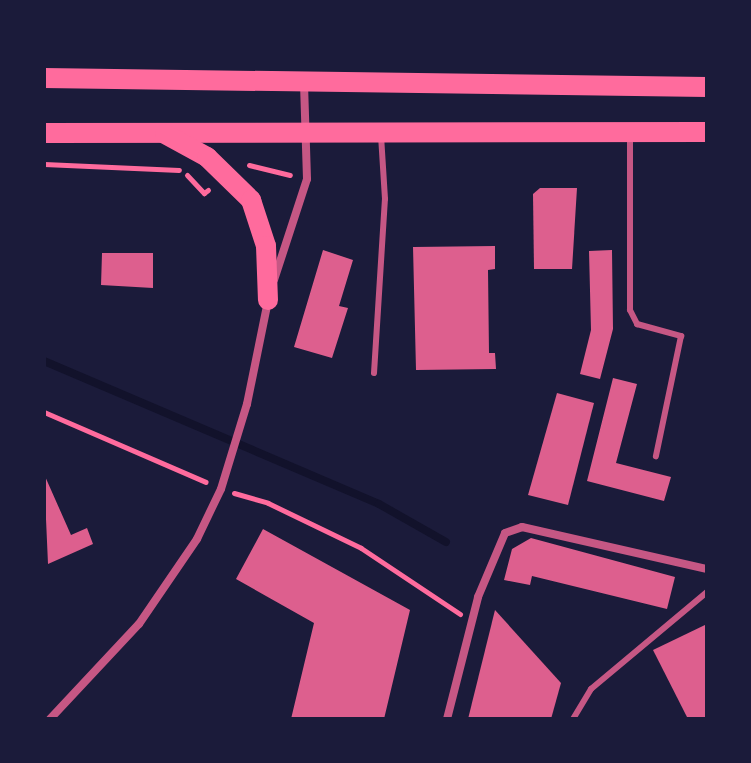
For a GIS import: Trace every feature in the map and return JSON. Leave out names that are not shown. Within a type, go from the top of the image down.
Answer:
[{"type":"main road","points":[[44,78],[707,87]]},
{"type":"main road","points":[[161,132],[207,157],[251,200],[266,246],[268,300]]},
{"type":"main road","points":[[44,133],[707,132]]},
{"type":"street","points":[[50,719],[139,624],[197,539],[221,489],[247,404],[268,300],[307,179],[304,80]]},
{"type":"street","points":[[447,719],[478,597],[505,533],[522,527],[707,569]]},
{"type":"lane","points":[[374,373],[385,199],[380,131]]},
{"type":"lane","points":[[630,133],[630,310],[637,324],[681,336],[656,456]]},
{"type":"lane","points":[[573,719],[599,681],[707,592]]},
{"type":"path","points":[[44,412],[221,489],[268,503],[361,548],[471,621]]},
{"type":"building","points":[[540,188],[577,188],[572,269],[534,269],[533,194]]},
{"type":"building","points":[[495,246],[495,269],[488,270],[489,353],[495,353],[496,369],[416,370],[413,247]]},
{"type":"building","points":[[323,250],[353,260],[339,306],[348,308],[332,358],[294,347]]},
{"type":"building","points":[[612,250],[613,329],[600,379],[580,374],[591,330],[589,251]]},
{"type":"building","points":[[102,253],[153,253],[153,288],[101,285]]},
{"type":"building","points":[[613,378],[637,384],[616,463],[671,477],[664,501],[587,481]]},
{"type":"building","points":[[557,393],[594,403],[568,505],[528,495]]},
{"type":"building","points":[[44,474],[71,535],[87,528],[93,544],[48,564]]},
{"type":"building","points":[[263,529],[410,610],[384,719],[291,719],[314,623],[236,579]]},
{"type":"building","points":[[531,538],[675,577],[667,609],[532,576],[530,585],[504,580],[512,549]]},
{"type":"building","points":[[495,610],[561,683],[551,719],[468,719]]},
{"type":"building","points":[[707,624],[707,719],[688,719],[653,650]]},
{"type":"waterway","points":[[44,361],[379,504],[446,542]]}]
